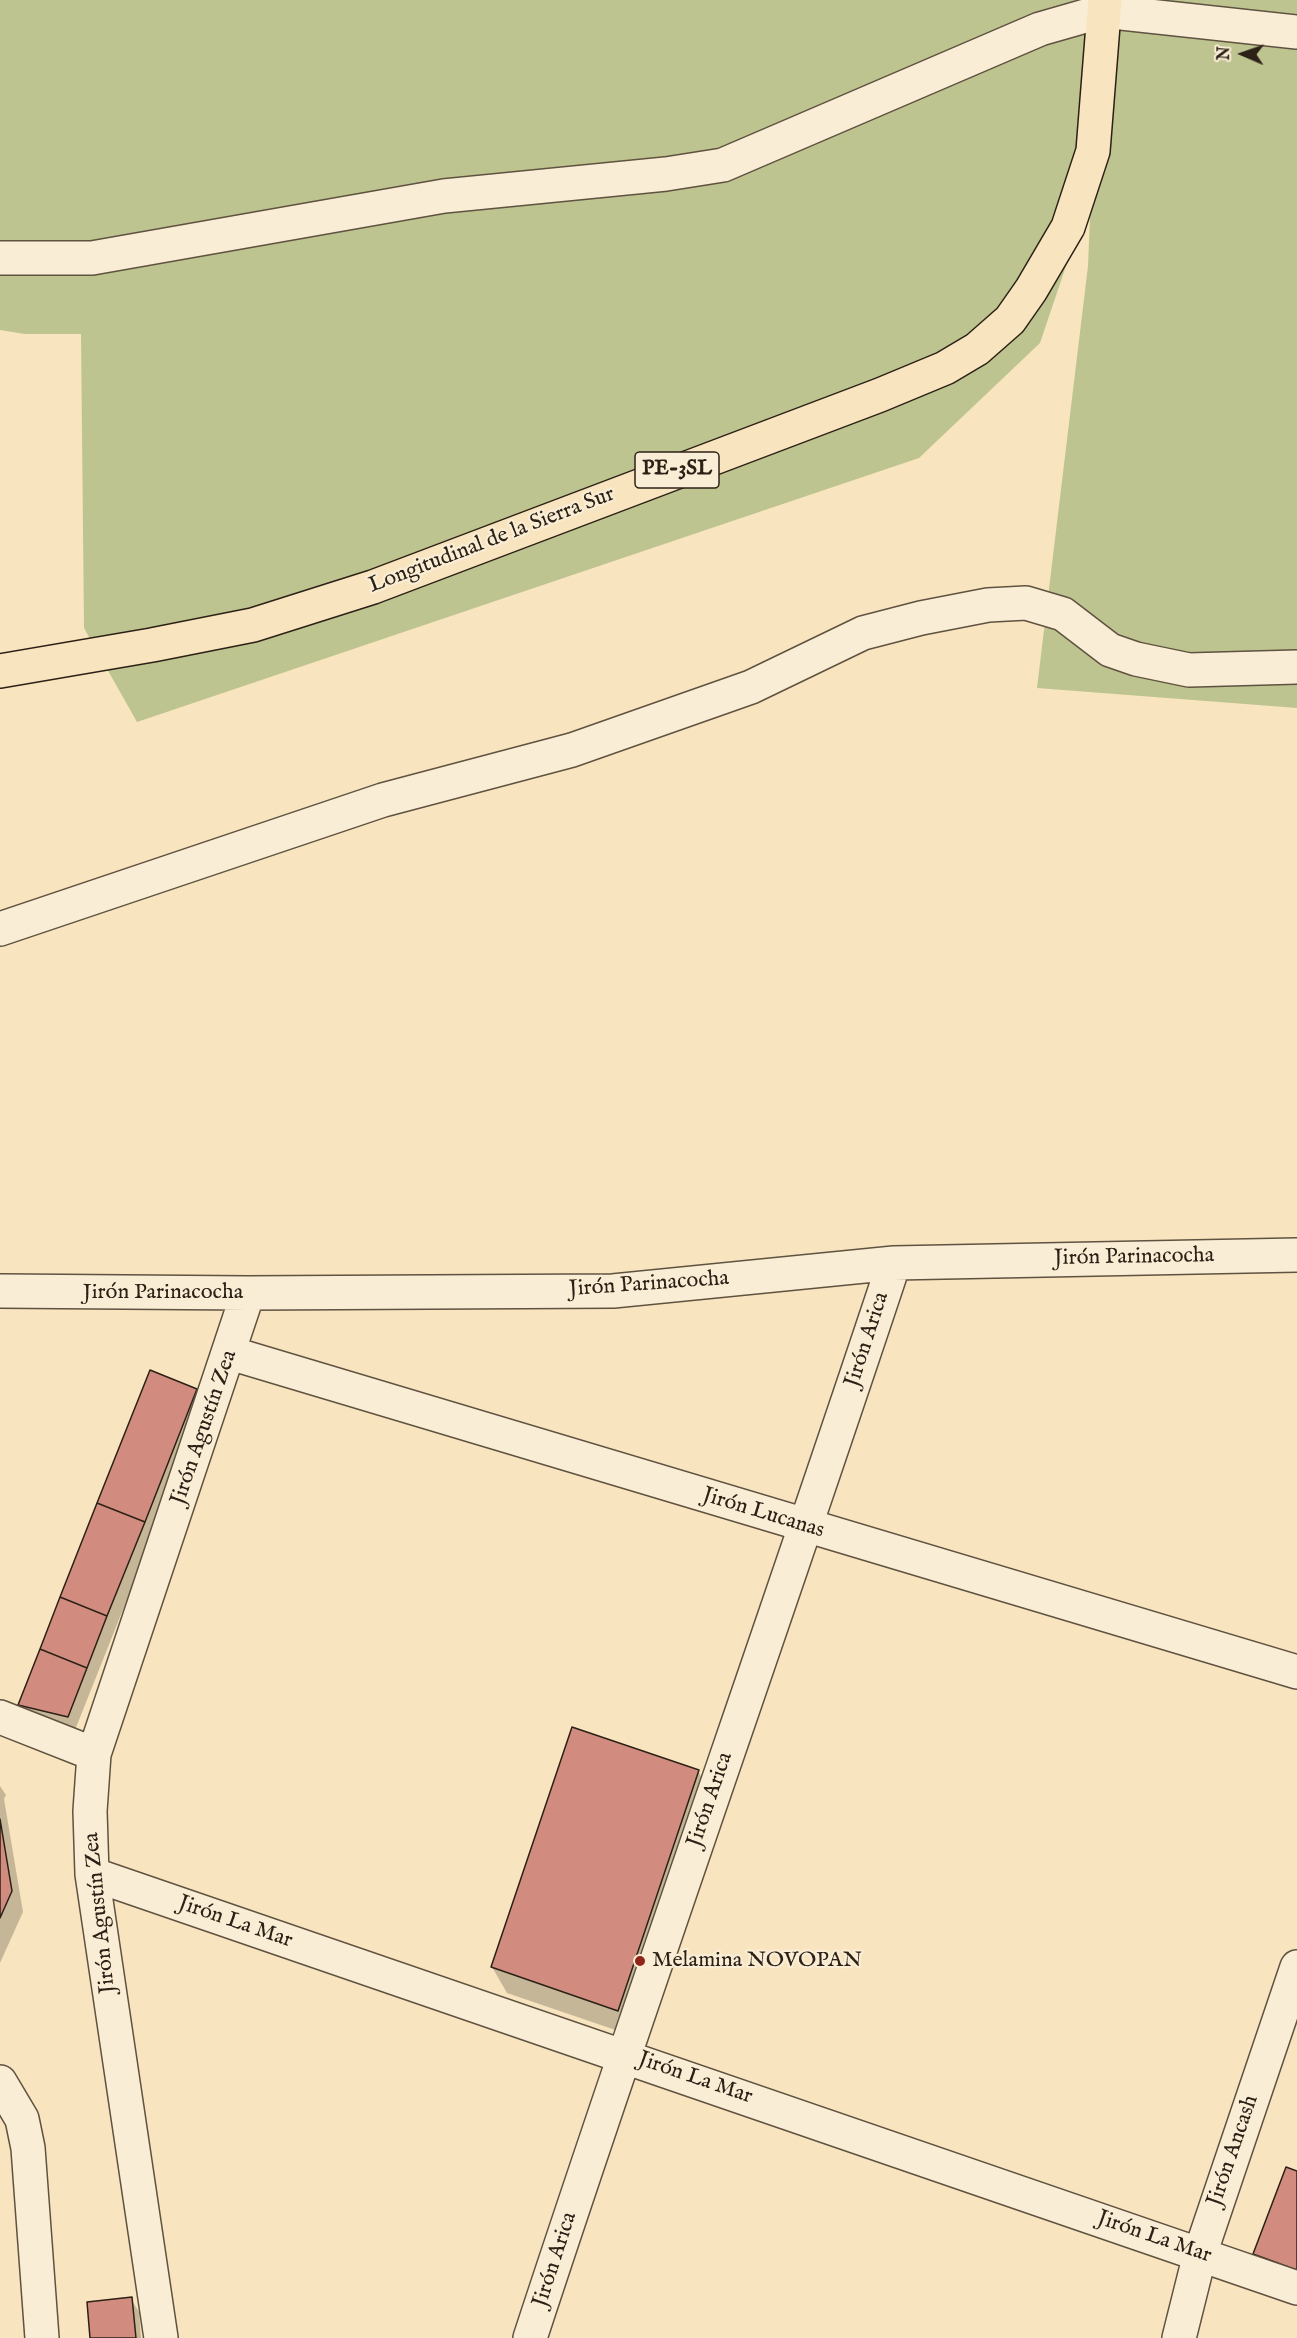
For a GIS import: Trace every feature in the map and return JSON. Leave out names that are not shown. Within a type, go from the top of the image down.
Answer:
[{"type":"main road","name":"Longitudinal de la Sierra Sur","points":[[0,671],[252,625],[374,587],[880,395],[953,363],[977,349],[1010,320],[1031,290],[1068,227],[1093,152],[1104,5]]},
{"type":"street","points":[[0,258],[92,258],[444,196],[666,174],[723,165],[1104,5],[1297,32]]},
{"type":"street","points":[[0,930],[383,800],[573,750],[751,687],[864,633],[932,616],[988,605],[1026,603],[1063,615],[1110,650],[1136,659],[1189,670],[1297,667]]},
{"type":"street","name":"Jirón Parinacocha","points":[[0,1291],[249,1293],[613,1291],[894,1263],[1297,1255]]},
{"type":"street","name":"Jirón Arica","points":[[530,2338],[623,2055],[806,1527],[894,1263]]},
{"type":"street","name":"Jirón Agustín Zea","points":[[161,2338],[92,1874],[90,1811],[94,1754],[249,1293]]},
{"type":"street","name":"Jirón Lucanas","points":[[230,1353],[1297,1672]]},
{"type":"street","points":[[0,1717],[94,1754]]},
{"type":"street","name":"Jirón La Mar","points":[[92,1874],[1297,2288]]},
{"type":"street","name":"Jirón Ancash","points":[[1179,2338],[1200,2254],[1297,1967]]},
{"type":"street","points":[[0,2082],[22,2119],[28,2148],[42,2338]]},
{"type":"green space","points":[[0,0],[1297,0],[1297,708],[1037,688],[1088,266],[1091,192],[1040,343],[919,458],[137,722],[84,628],[81,334],[25,334],[0,330]]},
{"type":"building","points":[[150,1370],[197,1389],[145,1522],[97,1503]]},
{"type":"building","points":[[97,1503],[145,1522],[107,1616],[60,1597]]},
{"type":"building","points":[[60,1597],[107,1616],[87,1668],[40,1649]]},
{"type":"building","points":[[40,1649],[87,1668],[68,1717],[18,1705]]},
{"type":"building","points":[[572,1727],[699,1770],[618,2011],[491,1967]]},
{"type":"building","points":[[0,1819],[12,1891],[0,1918]]},
{"type":"building","points":[[1286,2167],[1297,2171],[1297,2270],[1253,2254]]},
{"type":"building","points":[[132,2297],[136,2338],[90,2338],[87,2302]]},
{"type":"place","name":"Melamina NOVOPAN","points":[[640,1961]]}]
